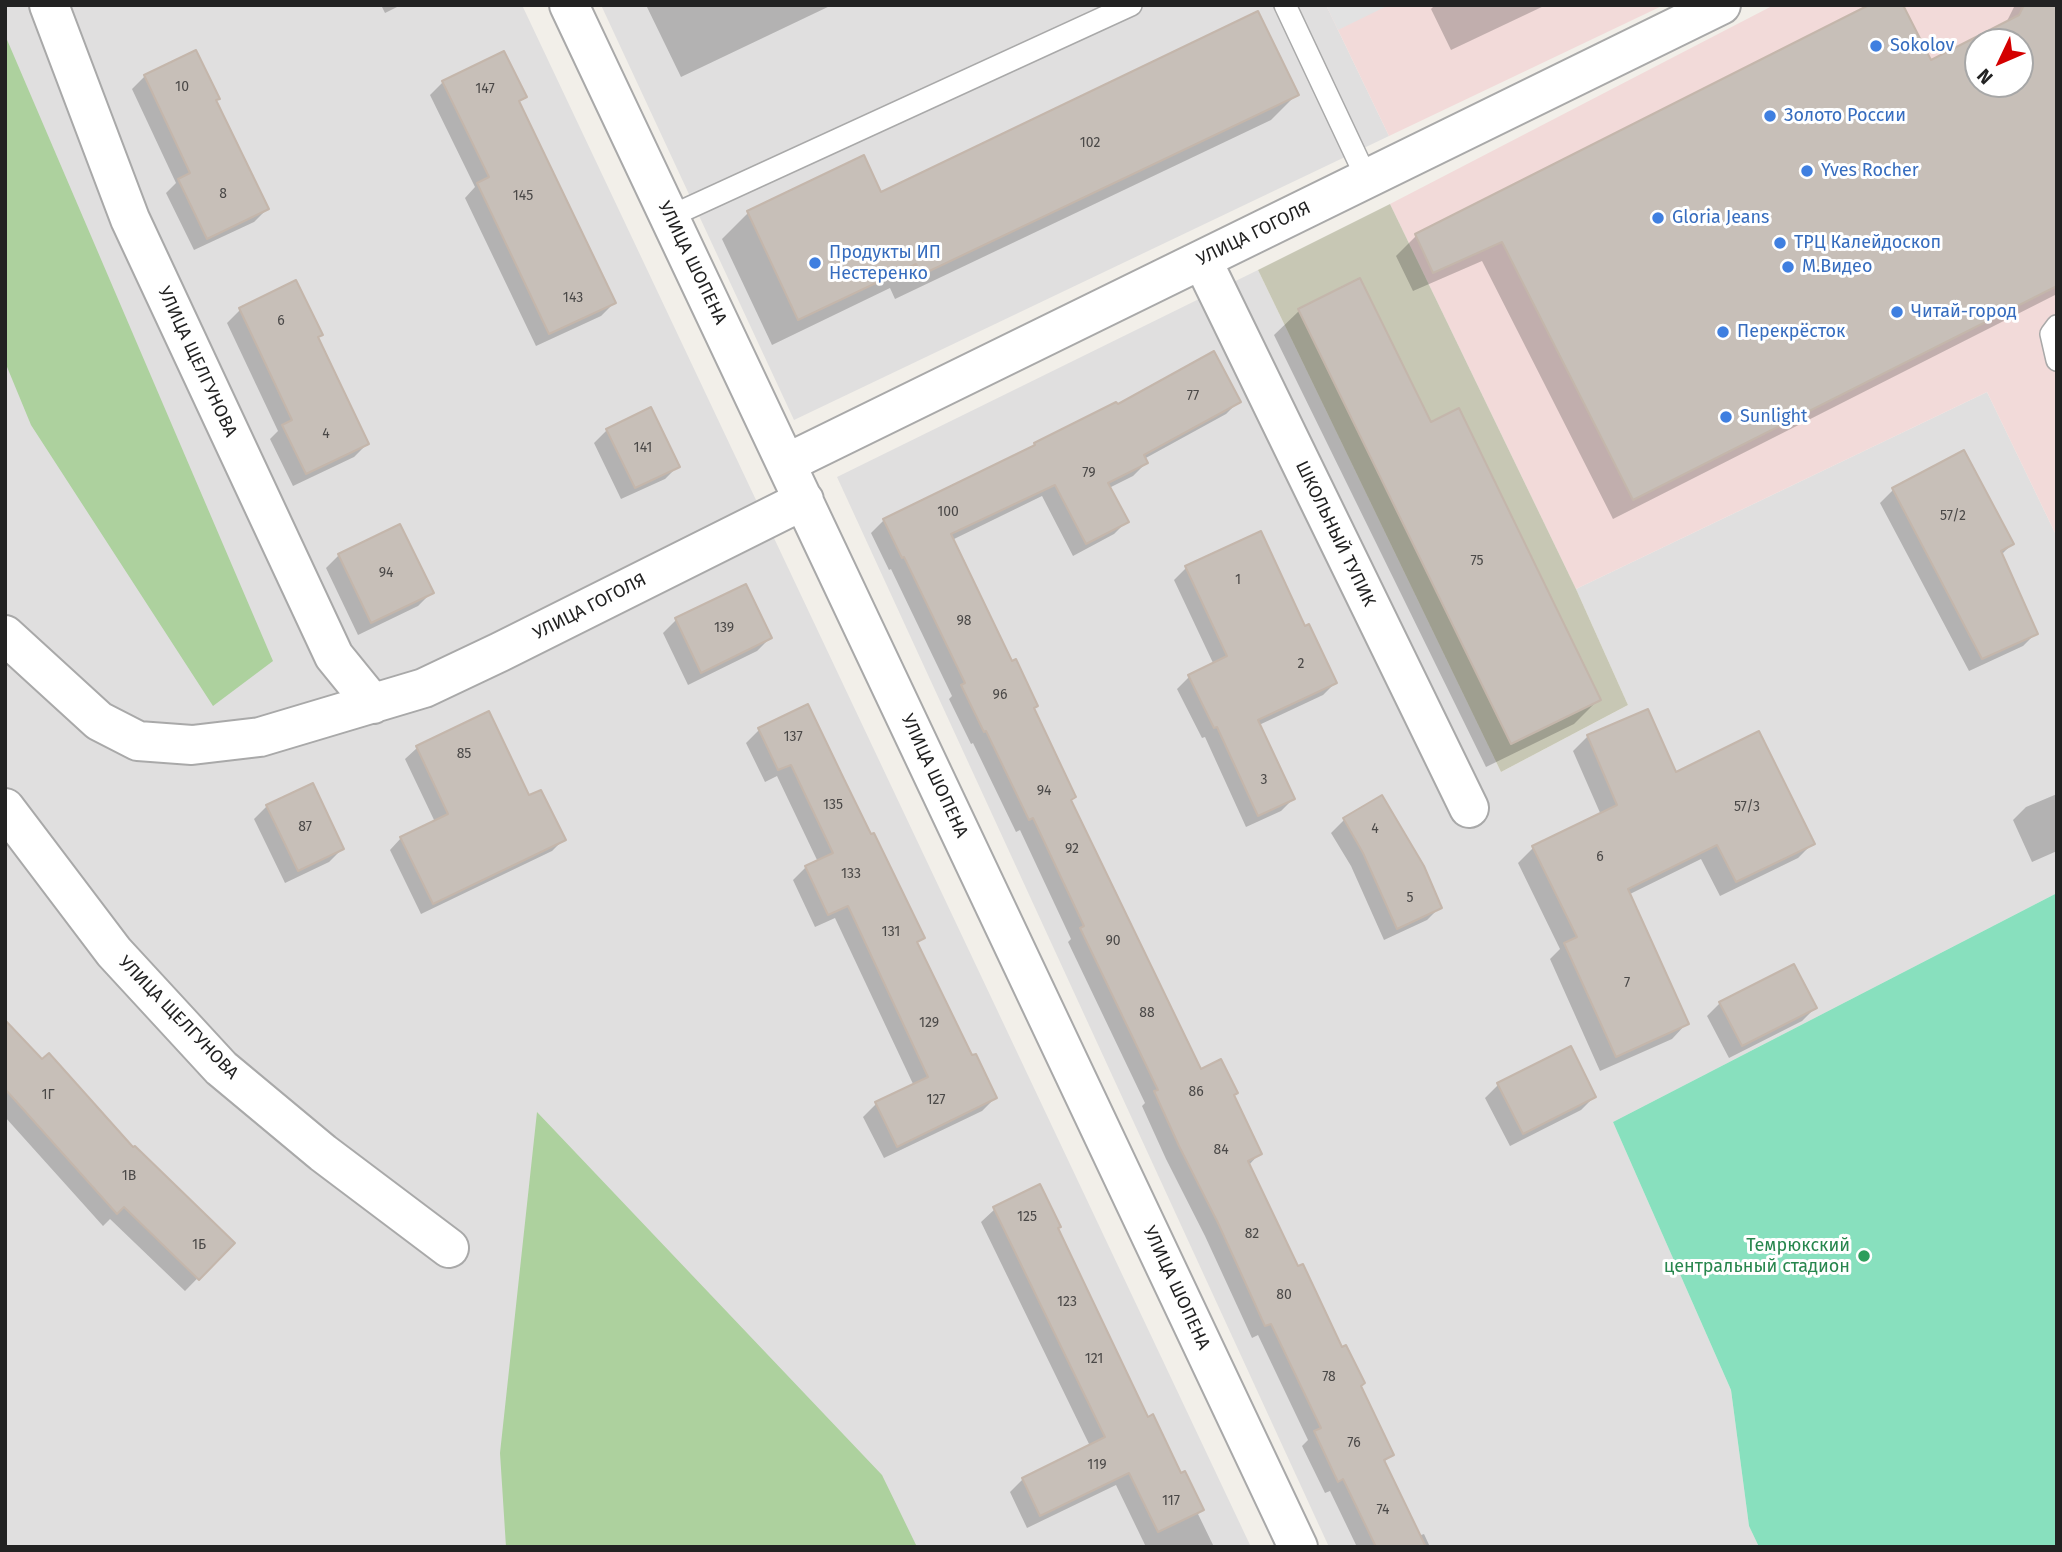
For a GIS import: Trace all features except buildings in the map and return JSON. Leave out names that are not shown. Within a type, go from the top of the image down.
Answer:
[{"type":"street","name":"УЛИЦА ЩЕЛГУНОВА","points":[[49,5],[142,244],[334,656],[373,704]]},
{"type":"street","name":"УЛИЦА ШОПЕНА","points":[[569,5],[1298,1547]]},
{"type":"street","name":"УЛИЦА ГОГОЛЯ","points":[[787,463],[1721,5]]},
{"type":"street","name":"ШКОЛЬНЫЙ ТУПИК","points":[[1202,260],[1469,808]]},
{"type":"street","name":"УЛИЦА ГОГОЛЯ","points":[[5,635],[99,720],[138,741],[192,745],[260,737],[424,688],[500,653],[804,500]]},
{"type":"street","name":"УЛИЦА ЩЕЛГУНОВА","points":[[5,808],[114,952],[221,1068],[323,1153],[449,1248]]},
{"type":"lane","points":[[669,217],[1131,5]]},
{"type":"lane","points":[[1285,5],[1367,179]]},
{"type":"lane","points":[[2057,326],[2051,334],[2053,354],[2057,360]]},
{"type":"shaded area","points":[[5,5],[522,5],[1251,1547],[5,1547]]},
{"type":"shaded area","points":[[601,5],[1326,5],[1389,136],[794,420]]},
{"type":"shaded area","points":[[1326,5],[1664,5],[1389,136]]},
{"type":"shaded area","points":[[1326,5],[1389,5],[1338,30]]},
{"type":"shaded area","name":"ТРЦ Калейдоскоп","points":[[1774,5],[2057,5],[2057,537],[1987,392],[1576,589],[1390,204]]},
{"type":"shaded area","points":[[1390,204],[1576,589],[1628,705],[1501,772],[1258,270]]},
{"type":"shaded area","points":[[1258,270],[1501,772],[1628,705],[1576,589],[1987,392],[2057,537],[2057,893],[1613,1122],[1731,1390],[1749,1526],[1759,1547],[1329,1547],[837,477]]},
{"type":"green space","points":[[5,35],[273,661],[213,706],[31,425],[5,362]]},
{"type":"green space","name":"Темрюкский центральный стадион","points":[[2057,893],[2057,1547],[1759,1547],[1749,1526],[1731,1390],[1613,1122]]},
{"type":"green space","points":[[537,1112],[882,1475],[917,1547],[506,1547],[500,1453]]},
{"type":"place","name":"Sokolov","points":[[1876,46]]},
{"type":"place","name":"Золото России","points":[[1770,116]]},
{"type":"place","name":"Yves Rocher","points":[[1807,171]]},
{"type":"place","name":"Gloria Jeans","points":[[1658,218]]},
{"type":"place","name":"ТРЦ Калейдоскоп","points":[[1780,243]]},
{"type":"place","name":"Продукты ИП Нестеренко","points":[[815,263]]},
{"type":"place","name":"М.Видео","points":[[1788,267]]},
{"type":"place","name":"Читай-город","points":[[1897,312]]},
{"type":"place","name":"Перекрёсток","points":[[1723,332]]},
{"type":"place","name":"Sunlight","points":[[1726,417]]},
{"type":"place","name":"Темрюкский центральный стадион","points":[[1864,1256]]}]
